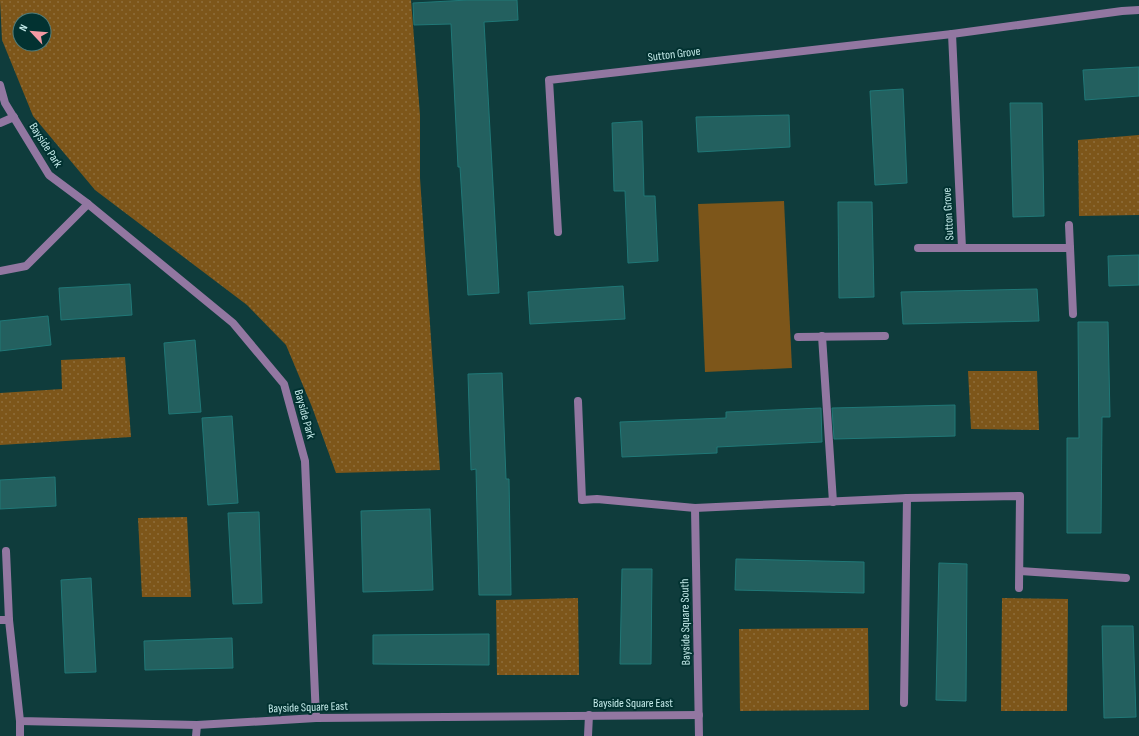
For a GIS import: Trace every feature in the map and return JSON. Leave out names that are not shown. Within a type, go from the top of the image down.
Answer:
[{"type":"street","name":"Sutton Grove","points":[[558,232],[549,80],[952,34],[1139,10]]},
{"type":"street","name":"Sutton Grove","points":[[952,34],[962,248]]},
{"type":"street","name":"Bayside Park","points":[[0,85],[5,103],[49,175],[88,204],[233,323],[284,384],[305,461],[316,718]]},
{"type":"street","points":[[0,123],[14,117]]},
{"type":"street","points":[[0,271],[26,266],[88,204]]},
{"type":"street","points":[[1069,225],[1073,314]]},
{"type":"street","name":"Sutton Grove","points":[[918,248],[1070,248]]},
{"type":"street","points":[[822,336],[833,502]]},
{"type":"street","points":[[798,337],[885,336]]},
{"type":"street","points":[[578,401],[582,500],[597,499],[695,508],[907,498],[1020,496],[1019,588]]},
{"type":"street","points":[[904,703],[907,498]]},
{"type":"street","name":"Bayside Square South","points":[[695,508],[699,736]]},
{"type":"street","points":[[6,551],[4,620],[20,721],[20,736]]},
{"type":"street","points":[[1020,571],[1126,578]]},
{"type":"street","points":[[588,736],[589,715]]},
{"type":"street","name":"Bayside Square East","points":[[20,721],[196,725],[316,718],[699,715]]},
{"type":"street","points":[[196,725],[196,736]]},
{"type":"shaded area","points":[[0,0],[411,0],[420,115],[420,178],[440,470],[336,473],[312,407],[286,345],[247,305],[95,190],[33,116],[2,40]]},
{"type":"shaded area","points":[[1139,135],[1139,215],[1079,216],[1078,140]]},
{"type":"shaded area","points":[[784,201],[792,368],[705,372],[698,204]]},
{"type":"shaded area","points":[[125,357],[131,437],[0,445],[0,393],[62,389],[61,360]]},
{"type":"shaded area","points":[[968,371],[1037,371],[1039,430],[971,429]]},
{"type":"shaded area","points":[[187,517],[191,597],[142,597],[138,518]]},
{"type":"shaded area","points":[[578,598],[579,675],[497,675],[496,600]]},
{"type":"shaded area","points":[[1002,598],[1068,599],[1067,711],[1001,711]]},
{"type":"shaded area","points":[[868,628],[869,710],[740,711],[739,629]]},
{"type":"building","points":[[468,0],[517,0],[518,20],[484,22],[499,293],[468,295],[460,167],[458,167],[451,24],[414,25],[413,3]]},
{"type":"building","points":[[1139,67],[1139,96],[1085,100],[1083,70]]},
{"type":"building","points":[[903,89],[907,183],[875,185],[870,91]]},
{"type":"building","points":[[1010,103],[1042,103],[1044,216],[1013,217]]},
{"type":"building","points":[[789,115],[790,147],[698,152],[696,117]]},
{"type":"building","points":[[642,121],[644,196],[655,196],[658,261],[628,263],[625,191],[614,191],[612,123]]},
{"type":"building","points":[[838,202],[872,202],[874,297],[839,298]]},
{"type":"building","points":[[1139,255],[1139,285],[1109,286],[1108,256]]},
{"type":"building","points":[[130,284],[132,315],[61,320],[59,288]]},
{"type":"building","points":[[623,286],[625,319],[530,324],[528,292]]},
{"type":"building","points":[[1037,289],[1039,321],[903,324],[901,292]]},
{"type":"building","points":[[48,316],[51,345],[0,351],[0,321]]},
{"type":"building","points":[[1078,322],[1108,322],[1110,417],[1102,417],[1101,533],[1067,533],[1067,438],[1079,438]]},
{"type":"building","points":[[195,340],[201,412],[169,414],[164,343]]},
{"type":"building","points":[[502,373],[506,479],[509,479],[511,595],[479,595],[476,469],[471,470],[468,374]]},
{"type":"building","points":[[955,405],[955,436],[834,439],[832,408]]},
{"type":"building","points":[[821,408],[822,442],[717,447],[717,453],[622,457],[620,422],[726,418],[726,412]]},
{"type":"building","points":[[232,416],[238,503],[208,505],[202,418]]},
{"type":"building","points":[[55,477],[56,506],[0,509],[0,480]]},
{"type":"building","points":[[430,509],[433,590],[363,592],[361,511]]},
{"type":"building","points":[[259,512],[262,603],[233,604],[228,513]]},
{"type":"building","points":[[736,559],[864,562],[864,593],[735,590]]},
{"type":"building","points":[[939,563],[967,564],[966,701],[936,700]]},
{"type":"building","points":[[622,569],[652,569],[651,664],[620,664]]},
{"type":"building","points":[[91,578],[96,672],[65,673],[61,580]]},
{"type":"building","points":[[1102,626],[1133,626],[1136,717],[1104,718]]},
{"type":"building","points":[[489,634],[489,665],[373,664],[373,635]]},
{"type":"building","points":[[232,638],[233,668],[145,670],[144,641]]}]
